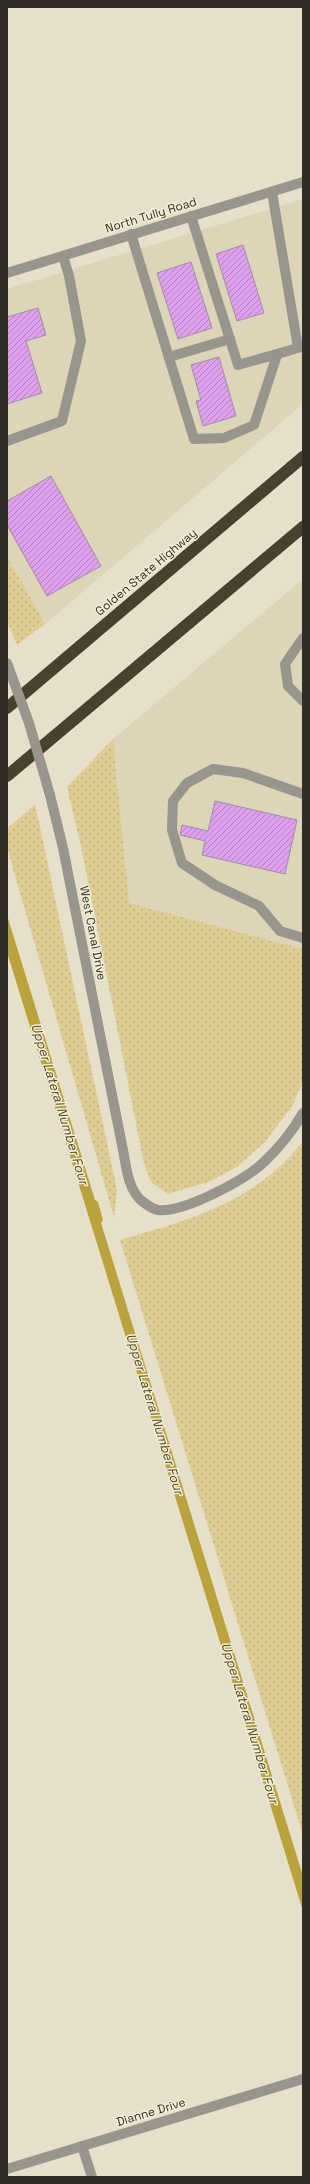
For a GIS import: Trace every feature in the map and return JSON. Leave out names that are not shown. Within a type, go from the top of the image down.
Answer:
[{"type":"highway","name":"Golden State Highway","points":[[7,708],[303,457]]},
{"type":"highway","points":[[7,776],[303,527]]},
{"type":"street","name":"North Tully Road","points":[[7,273],[303,182]]},
{"type":"street","points":[[191,216],[238,365],[277,355],[298,348],[272,192]]},
{"type":"street","points":[[131,234],[194,439],[224,438],[254,425],[277,355]]},
{"type":"street","points":[[7,440],[62,421],[81,341],[69,276],[63,256]]},
{"type":"street","points":[[169,357],[230,340]]},
{"type":"street","points":[[303,638],[285,664],[288,686],[303,701]]},
{"type":"street","name":"West Canal Drive","points":[[7,663],[29,723],[50,795],[65,855],[130,1181],[134,1193],[148,1206],[157,1210],[167,1210],[223,1190],[261,1164],[280,1146],[303,1113]]},
{"type":"street","points":[[303,794],[243,773],[213,769],[187,783],[173,801],[172,830],[182,863],[215,885],[259,906],[280,931],[303,938]]},
{"type":"street","name":"Dianne Drive","points":[[7,2169],[303,2079]]},
{"type":"street","points":[[82,2146],[92,2177]]},
{"type":"shaded area","points":[[303,199],[303,404],[45,624],[7,556],[7,289]]},
{"type":"shaded area","points":[[7,556],[45,624],[17,645],[7,621]]},
{"type":"shaded area","points":[[303,579],[303,949],[129,903],[113,739]]},
{"type":"shaded area","points":[[113,739],[129,903],[303,949],[303,1082],[291,1108],[265,1142],[238,1166],[211,1181],[168,1194],[151,1182],[144,1164],[82,851],[67,787]]},
{"type":"shaded area","points":[[35,804],[117,1190],[114,1217],[7,848],[7,829]]},
{"type":"shaded area","points":[[303,1141],[303,1835],[120,1240],[183,1221],[224,1204],[243,1194],[278,1168]]},
{"type":"water","name":"Upper Lateral Number Four","points":[[7,915],[95,1200],[98,1202],[103,1220],[101,1223],[303,1876],[303,1911],[7,952]]},
{"type":"building","points":[[243,245],[264,313],[237,321],[216,254]]},
{"type":"building","points":[[191,262],[212,328],[178,339],[157,273]]},
{"type":"building","points":[[38,308],[46,335],[26,341],[42,393],[7,404],[7,317]]},
{"type":"building","points":[[219,357],[236,416],[203,426],[196,401],[201,400],[191,365]]},
{"type":"building","points":[[51,476],[101,566],[47,596],[7,525],[7,501]]},
{"type":"building","points":[[215,801],[297,820],[285,874],[202,855],[205,841],[180,835],[182,825],[208,831]]}]
